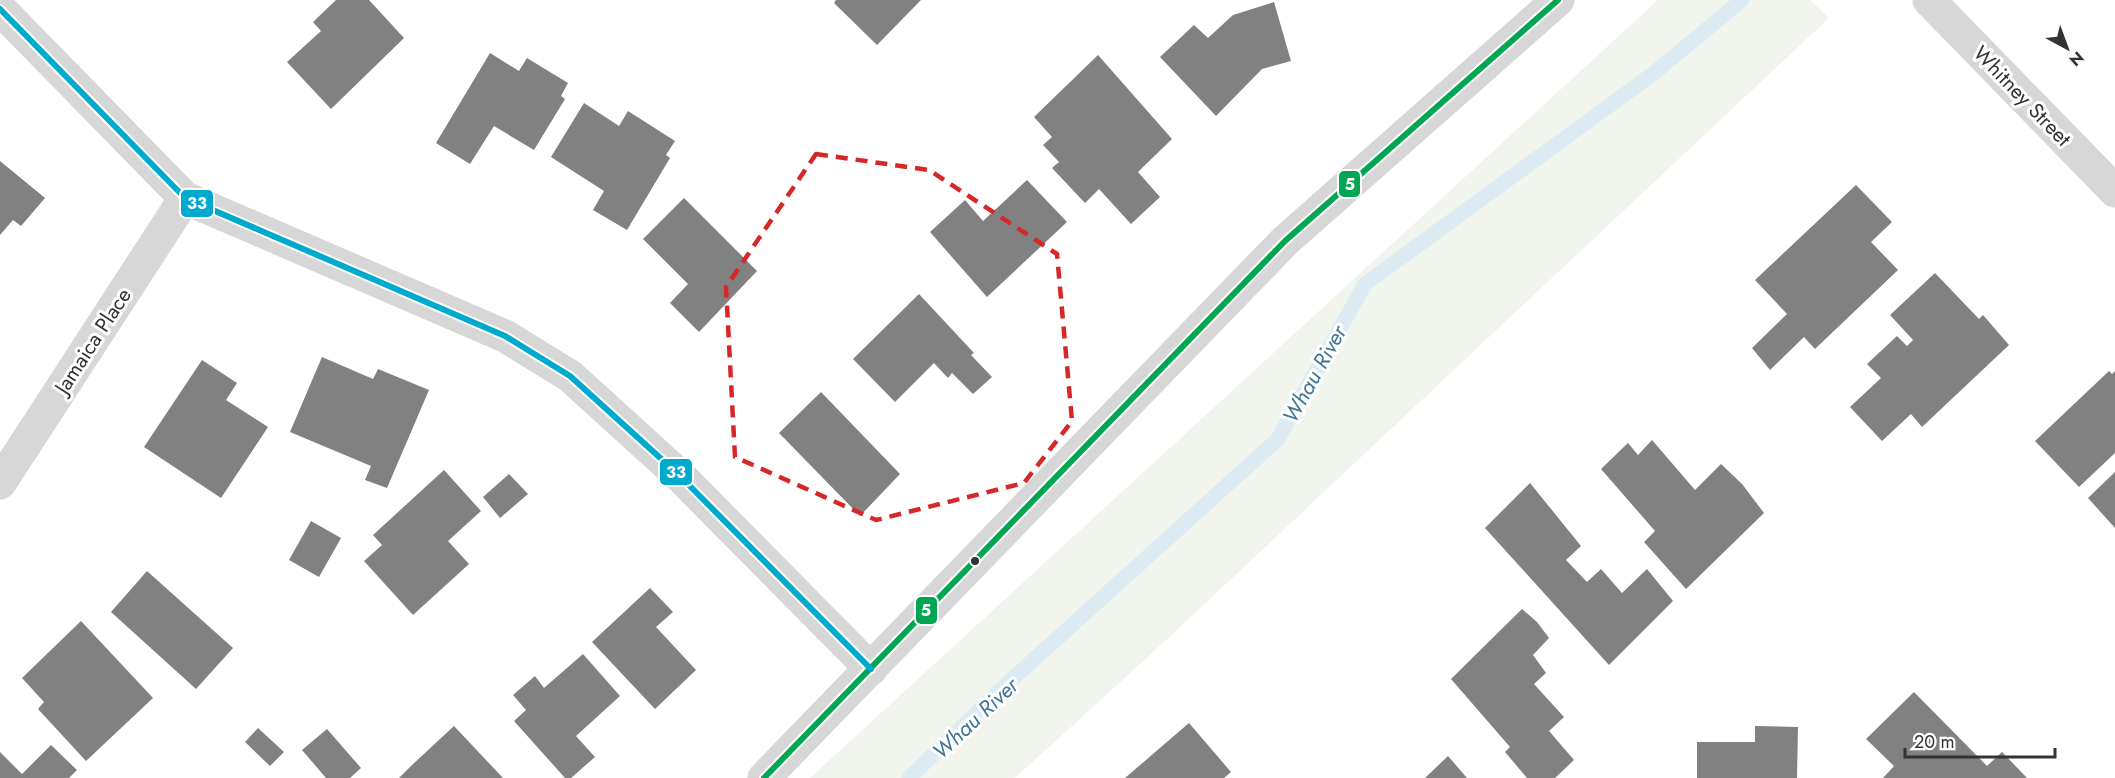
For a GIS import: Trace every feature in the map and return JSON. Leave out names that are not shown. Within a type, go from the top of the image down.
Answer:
[{"type":"street","points":[[764,778],[1285,241],[1558,0]]},
{"type":"street","name":"Whitney Street","points":[[1929,0],[2115,191]]},
{"type":"street","points":[[0,9],[185,198],[505,336],[570,376],[679,475],[871,669]]},
{"type":"street","name":"Jamaica Place","points":[[0,483],[185,198]]},
{"type":"highlighted area","points":[[816,154],[929,170],[1057,254],[1072,421],[1024,483],[876,520],[735,457],[726,287]]},
{"type":"shaded area","points":[[1658,0],[1810,0],[1829,18],[1164,642],[1015,778],[810,778]]},
{"type":"building","points":[[336,0],[369,0],[404,38],[331,109],[287,62],[321,31],[313,22]]},
{"type":"building","points":[[836,0],[921,0],[877,45],[834,3]]},
{"type":"building","points":[[1274,2],[1291,61],[1262,69],[1216,116],[1160,57],[1194,25],[1208,38],[1233,15]]},
{"type":"building","points":[[490,53],[519,71],[527,58],[568,83],[561,96],[565,99],[534,150],[494,126],[470,164],[436,143]]},
{"type":"building","points":[[1098,55],[1172,139],[1138,172],[1160,197],[1131,224],[1099,189],[1085,203],[1052,168],[1059,162],[1043,145],[1052,137],[1034,117]]},
{"type":"building","points":[[584,103],[619,126],[628,111],[675,141],[666,155],[670,158],[627,230],[593,210],[604,191],[551,157]]},
{"type":"building","points":[[0,161],[45,198],[21,226],[13,220],[0,235]]},
{"type":"building","points":[[1027,180],[1067,222],[987,297],[930,232],[965,200],[983,221]]},
{"type":"building","points":[[1856,185],[1892,222],[1871,242],[1898,270],[1815,349],[1804,337],[1770,370],[1752,348],[1787,314],[1755,280]]},
{"type":"building","points":[[684,198],[757,271],[699,332],[670,303],[688,284],[643,239]]},
{"type":"building","points":[[1935,273],[1979,319],[1983,315],[2009,345],[1922,427],[1911,414],[1882,441],[1850,407],[1881,378],[1867,364],[1897,336],[1907,346],[1913,340],[1890,315]]},
{"type":"building","points":[[919,294],[974,353],[971,355],[992,377],[973,394],[952,373],[948,378],[934,363],[895,402],[853,359]]},
{"type":"building","points":[[322,357],[373,379],[378,369],[429,390],[387,488],[365,480],[371,466],[290,432]]},
{"type":"building","points":[[202,360],[237,383],[226,400],[268,427],[221,498],[144,447]]},
{"type":"building","points":[[2109,371],[2112,374],[2115,371],[2115,453],[2079,487],[2035,441]]},
{"type":"building","points":[[821,392],[900,474],[860,516],[779,433]]},
{"type":"building","points":[[1652,440],[1695,490],[1721,464],[1742,484],[1764,513],[1686,589],[1644,542],[1655,531],[1601,469],[1628,443],[1638,455]]},
{"type":"building","points":[[444,470],[481,511],[448,541],[469,564],[413,615],[364,561],[382,545],[373,535]]},
{"type":"building","points":[[2115,472],[2115,528],[2088,498]]},
{"type":"building","points":[[509,474],[528,494],[500,518],[483,497]]},
{"type":"building","points":[[1530,483],[1581,546],[1566,560],[1587,582],[1601,569],[1622,593],[1647,569],[1673,601],[1609,665],[1485,528]]},
{"type":"building","points":[[311,521],[341,538],[319,577],[289,560]]},
{"type":"building","points":[[147,571],[233,648],[196,689],[111,612]]},
{"type":"building","points":[[650,588],[673,612],[656,627],[696,670],[655,709],[592,642]]},
{"type":"building","points":[[1522,609],[1537,622],[1549,638],[1533,655],[1546,673],[1534,684],[1564,717],[1549,731],[1574,760],[1555,778],[1527,778],[1505,752],[1510,747],[1451,679]]},
{"type":"building","points":[[81,621],[153,698],[86,761],[38,709],[44,702],[22,678]]},
{"type":"building","points":[[583,654],[620,696],[576,736],[595,757],[571,778],[565,778],[514,721],[526,710],[513,695],[535,676],[544,688]]},
{"type":"building","points":[[1914,692],[1987,766],[2002,752],[2027,778],[1883,778],[1894,766],[1866,739]]},
{"type":"building","points":[[1189,723],[1231,772],[1224,778],[1125,778]]},
{"type":"building","points":[[454,726],[503,778],[399,778],[412,765]]},
{"type":"building","points":[[1755,726],[1798,727],[1797,778],[1697,778],[1697,742],[1755,742]]},
{"type":"building","points":[[258,728],[284,752],[270,766],[245,742]]},
{"type":"building","points":[[327,729],[361,768],[350,778],[326,778],[302,750]]},
{"type":"building","points":[[51,745],[77,770],[69,778],[0,778],[0,752],[22,774]]},
{"type":"building","points":[[1448,756],[1467,778],[1425,778]]},
{"type":"waterway","name":"Whau River","points":[[909,778],[999,691],[1278,439],[1365,284],[1654,73],[1742,0]]},
{"type":"transit line","name":"5","points":[[764,778],[1285,241],[1558,0]]},
{"type":"transit line","name":"33","points":[[0,9],[185,198],[505,336],[570,376],[679,475],[871,669]]}]
